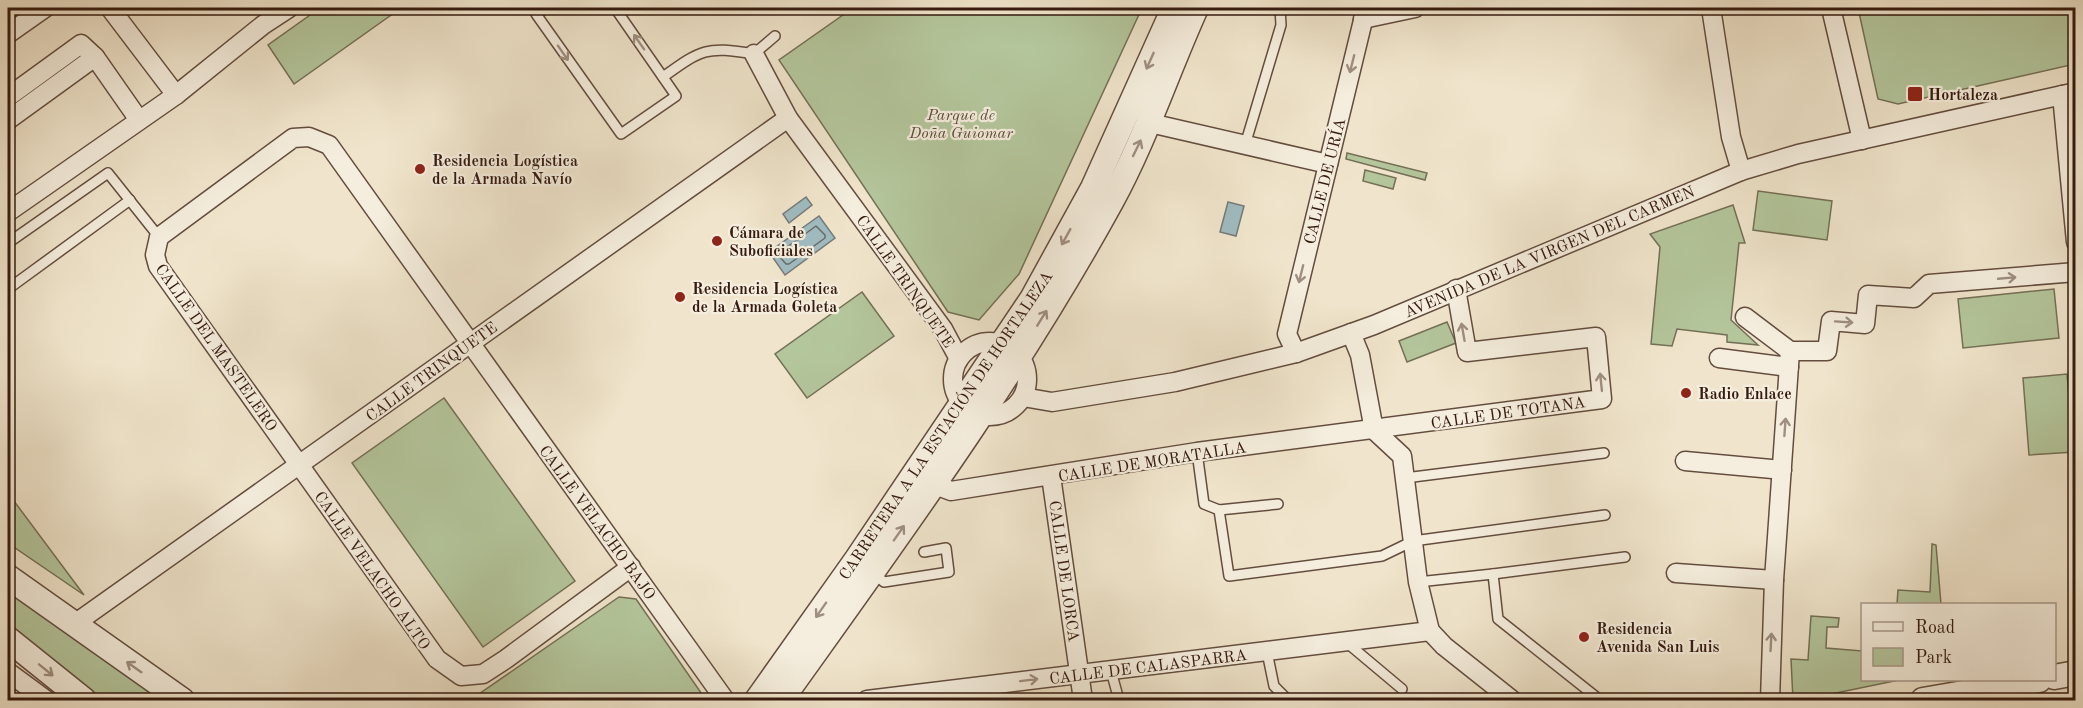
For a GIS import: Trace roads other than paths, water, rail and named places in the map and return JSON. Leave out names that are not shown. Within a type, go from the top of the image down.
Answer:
[{"type":"street","points":[[8,34],[26,13],[45,8]]},
{"type":"street","points":[[110,8],[176,94]]},
{"type":"street","points":[[8,212],[176,94],[289,8]]},
{"type":"street","name":"CARRETERA A LA ESTACIÓN DE HORTALEZA","points":[[1010,350],[1032,299],[1093,188],[1174,8]]},
{"type":"street","name":"CARRETERA A LA ESTACIÓN DE HORTALEZA","points":[[757,700],[857,558],[971,409],[1111,201],[1150,123],[1196,8]]},
{"type":"street","points":[[1365,13],[1415,8]]},
{"type":"street","points":[[1711,8],[1731,137],[1741,171]]},
{"type":"street","points":[[1831,8],[1862,140]]},
{"type":"street","name":"CALLE DE URÍA","points":[[1296,353],[1287,334],[1365,13]]},
{"type":"street","points":[[8,97],[81,44],[94,57],[139,120]]},
{"type":"street","name":"CALLE TRINQUETE","points":[[754,54],[788,118],[943,329],[959,359]]},
{"type":"street","points":[[8,120],[94,57]]},
{"type":"street","points":[[2069,94],[2076,242]]},
{"type":"street","name":"AVENIDA DE LA VIRGEN DEL CARMEN","points":[[1023,397],[1052,402],[1175,382],[1296,353],[1351,333],[1741,171],[1798,154],[2069,94]]},
{"type":"street","name":"CALLE TRINQUETE","points":[[73,625],[788,118]]},
{"type":"street","points":[[1150,123],[1328,164]]},
{"type":"street","name":"CALLE DEL MASTELERO","points":[[300,466],[159,266],[155,255],[159,237],[292,138],[309,137],[329,145],[470,344]]},
{"type":"street","points":[[1719,358],[1790,359],[1827,351],[1831,321],[1865,324],[1868,295],[1914,298],[1929,284],[2076,272]]},
{"type":"street","name":"CALLE DE TOTANA","points":[[1374,430],[1602,399],[1596,337],[1467,352],[1456,290]]},
{"type":"street","points":[[1744,317],[1790,359]]},
{"type":"street","points":[[1351,333],[1360,355],[1374,430],[1402,456],[1418,582],[1430,632],[1444,646],[1512,700]]},
{"type":"street","points":[[989,342],[1010,350],[1025,365],[1028,376],[1023,397],[1005,414],[992,416],[971,409],[956,393],[953,381],[954,370],[959,359],[967,350],[989,342]]},
{"type":"street","name":"CALLE VELACHO BAJO","points":[[470,344],[725,700]]},
{"type":"street","points":[[1770,700],[1774,580],[1790,359]]},
{"type":"street","name":"CARRETERA A LA ESTACIÓN DE HORTALEZA","points":[[781,700],[933,484],[971,409]]},
{"type":"street","name":"CALLE DE MORATALLA","points":[[933,484],[951,491],[1197,452],[1374,430]]},
{"type":"street","points":[[1685,461],[1782,470]]},
{"type":"street","name":"CALLE VELACHO ALTO","points":[[300,466],[437,659],[461,676],[483,674],[631,567]]},
{"type":"street","name":"CALLE DE LORCA","points":[[1051,476],[1083,700]]},
{"type":"street","points":[[1676,573],[1774,580]]},
{"type":"street","points":[[8,577],[182,700]]},
{"type":"street","name":"CALLE DE CALASPARRA","points":[[867,700],[1430,632]]},
{"type":"street","points":[[8,639],[84,700]]},
{"type":"street","points":[[8,672],[46,700]]},
{"type":"street","points":[[2056,677],[2076,674]]},
{"type":"street","points":[[1923,700],[2033,681]]},
{"type":"lane","points":[[546,8],[536,14],[621,134],[676,96],[615,8]]},
{"type":"lane","points":[[1245,145],[1281,25],[1280,8]]},
{"type":"lane","points":[[663,77],[695,54],[708,50],[728,49],[754,54],[775,36]]},
{"type":"lane","points":[[8,243],[108,173],[159,237]]},
{"type":"lane","points":[[8,289],[130,200]]},
{"type":"lane","points":[[1197,452],[1204,504],[1219,510],[1278,504]]},
{"type":"lane","points":[[1405,478],[1604,453]]},
{"type":"lane","points":[[1219,510],[1229,576],[1382,556],[1413,541],[1605,516]]},
{"type":"lane","points":[[872,572],[884,582],[949,572],[946,548],[924,552]]},
{"type":"lane","points":[[1418,582],[1625,557]]},
{"type":"lane","points":[[1493,574],[1498,619],[1600,700]]},
{"type":"lane","points":[[1346,642],[1402,689]]},
{"type":"lane","points":[[1267,652],[1274,686],[1288,700]]},
{"type":"lane","points":[[1111,671],[1119,700]]},
{"type":"water","points":[[806,197],[812,205],[789,223],[783,214]]},
{"type":"water","points":[[1228,202],[1244,206],[1236,236],[1220,232]]},
{"type":"water","points":[[819,216],[835,238],[785,275],[769,252]]},
{"type":"place","name":"Hortaleza","points":[[1915,94]]},
{"type":"place","name":"Residencia Logística de la Armada Navío","points":[[420,169]]},
{"type":"place","name":"Cámara de Suboficiales","points":[[717,241]]},
{"type":"place","name":"Residencia Logística de la Armada Goleta","points":[[680,297]]},
{"type":"place","name":"Radio Enlace","points":[[1686,393]]},
{"type":"place","name":"Residencia Avenida San Luis","points":[[1584,637]]},
{"type":"park label","name":"Parque de Doña Guiomar","points":[[961,123]]}]
